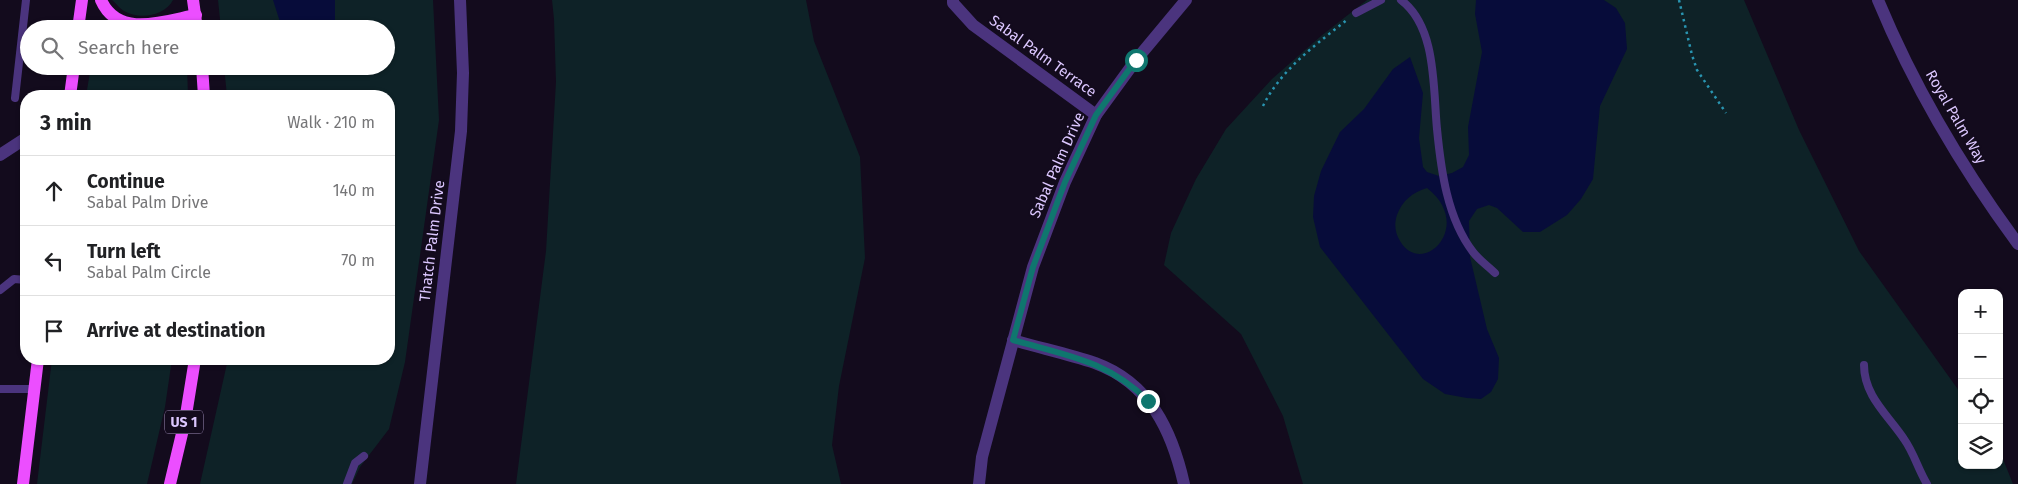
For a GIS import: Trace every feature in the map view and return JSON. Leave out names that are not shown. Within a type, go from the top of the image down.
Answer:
[{"type":"main road","points":[[79,20],[82,0]]},
{"type":"main road","points":[[101,0],[113,16],[120,20]]},
{"type":"main road","points":[[193,0],[196,20]]},
{"type":"main road","points":[[170,20],[196,15]]},
{"type":"main road","points":[[71,90],[73,75]]},
{"type":"main road","points":[[203,75],[204,90]]},
{"type":"main road","points":[[22,484],[37,365]]},
{"type":"main road","name":"US 1","points":[[170,484],[185,420],[194,365]]},
{"type":"street","name":"Thatch Palm Drive","points":[[420,484],[461,131],[463,73],[460,0]]},
{"type":"street","name":"Sabal Palm Terrace","points":[[953,0],[953,3],[973,25],[1096,115]]},
{"type":"street","name":"Sabal Palm Drive","points":[[979,484],[982,457],[1013,340],[1045,233],[1065,182],[1096,115],[1136,60],[1186,0]]},
{"type":"street","name":"Royal Palm Way","points":[[1878,0],[1914,79],[1944,133],[2018,244]]},
{"type":"street","points":[[0,154],[20,142]]},
{"type":"street","points":[[1013,340],[1095,363],[1124,379],[1137,389],[1167,428],[1178,458],[1184,484]]},
{"type":"lane","points":[[24,20],[26,0]]},
{"type":"lane","points":[[1356,13],[1381,0]]},
{"type":"lane","points":[[1401,0],[1410,8],[1429,46],[1442,165],[1452,208],[1459,228],[1474,254],[1495,273]]},
{"type":"lane","points":[[15,98],[20,53]]},
{"type":"lane","points":[[0,290],[14,279],[20,280]]},
{"type":"lane","points":[[1864,365],[1864,373],[1873,397],[1905,439],[1927,484]]},
{"type":"lane","points":[[0,389],[34,389]]},
{"type":"lane","points":[[347,484],[356,463],[364,456]]},
{"type":"path","points":[[1679,0],[1697,70],[1726,113]]},
{"type":"path","points":[[1263,106],[1280,78],[1356,13]]},
{"type":"green space","points":[[112,0],[173,0],[164,10],[144,16],[124,11]]},
{"type":"green space","points":[[218,0],[433,0],[439,120],[405,362],[389,429],[360,467],[352,484],[200,484],[227,365],[395,365],[395,90],[226,90],[225,75],[395,75],[395,20],[220,20]]},
{"type":"green space","points":[[552,0],[806,0],[814,41],[860,157],[865,258],[839,386],[832,445],[841,484],[516,484],[546,251],[556,82]]},
{"type":"green space","points":[[1367,0],[1744,0],[1799,130],[1859,251],[1958,389],[1958,469],[2003,469],[2003,459],[2013,484],[1303,484],[1283,416],[1241,334],[1164,265],[1171,233],[1196,179],[1226,129],[1272,79],[1321,36]]},
{"type":"green space","points":[[90,75],[187,75],[188,90],[87,90]]},
{"type":"green space","points":[[51,365],[171,365],[165,407],[147,484],[37,484]]},
{"type":"shaded area","points":[[273,0],[335,0],[335,20],[279,20]]},
{"type":"shaded area","points":[[1476,0],[1604,0],[1616,8],[1625,23],[1627,49],[1600,106],[1593,179],[1581,199],[1567,215],[1540,232],[1523,232],[1497,208],[1489,205],[1477,209],[1469,221],[1470,257],[1487,329],[1499,358],[1498,379],[1491,392],[1481,399],[1445,394],[1423,379],[1320,247],[1313,217],[1314,196],[1321,171],[1340,132],[1364,109],[1393,69],[1410,57],[1423,93],[1419,138],[1423,167],[1427,172],[1439,176],[1452,173],[1463,167],[1469,155],[1468,127],[1482,52],[1475,14]],"holes":[[[1427,188],[1441,202],[1446,217],[1446,231],[1440,243],[1431,251],[1421,254],[1410,251],[1400,241],[1396,232],[1396,218],[1402,205],[1417,192]]]},
{"type":"route","points":[[1136,60],[1096,115],[1065,182],[1033,267],[1013,340],[1095,363],[1124,379],[1148,401]]}]
